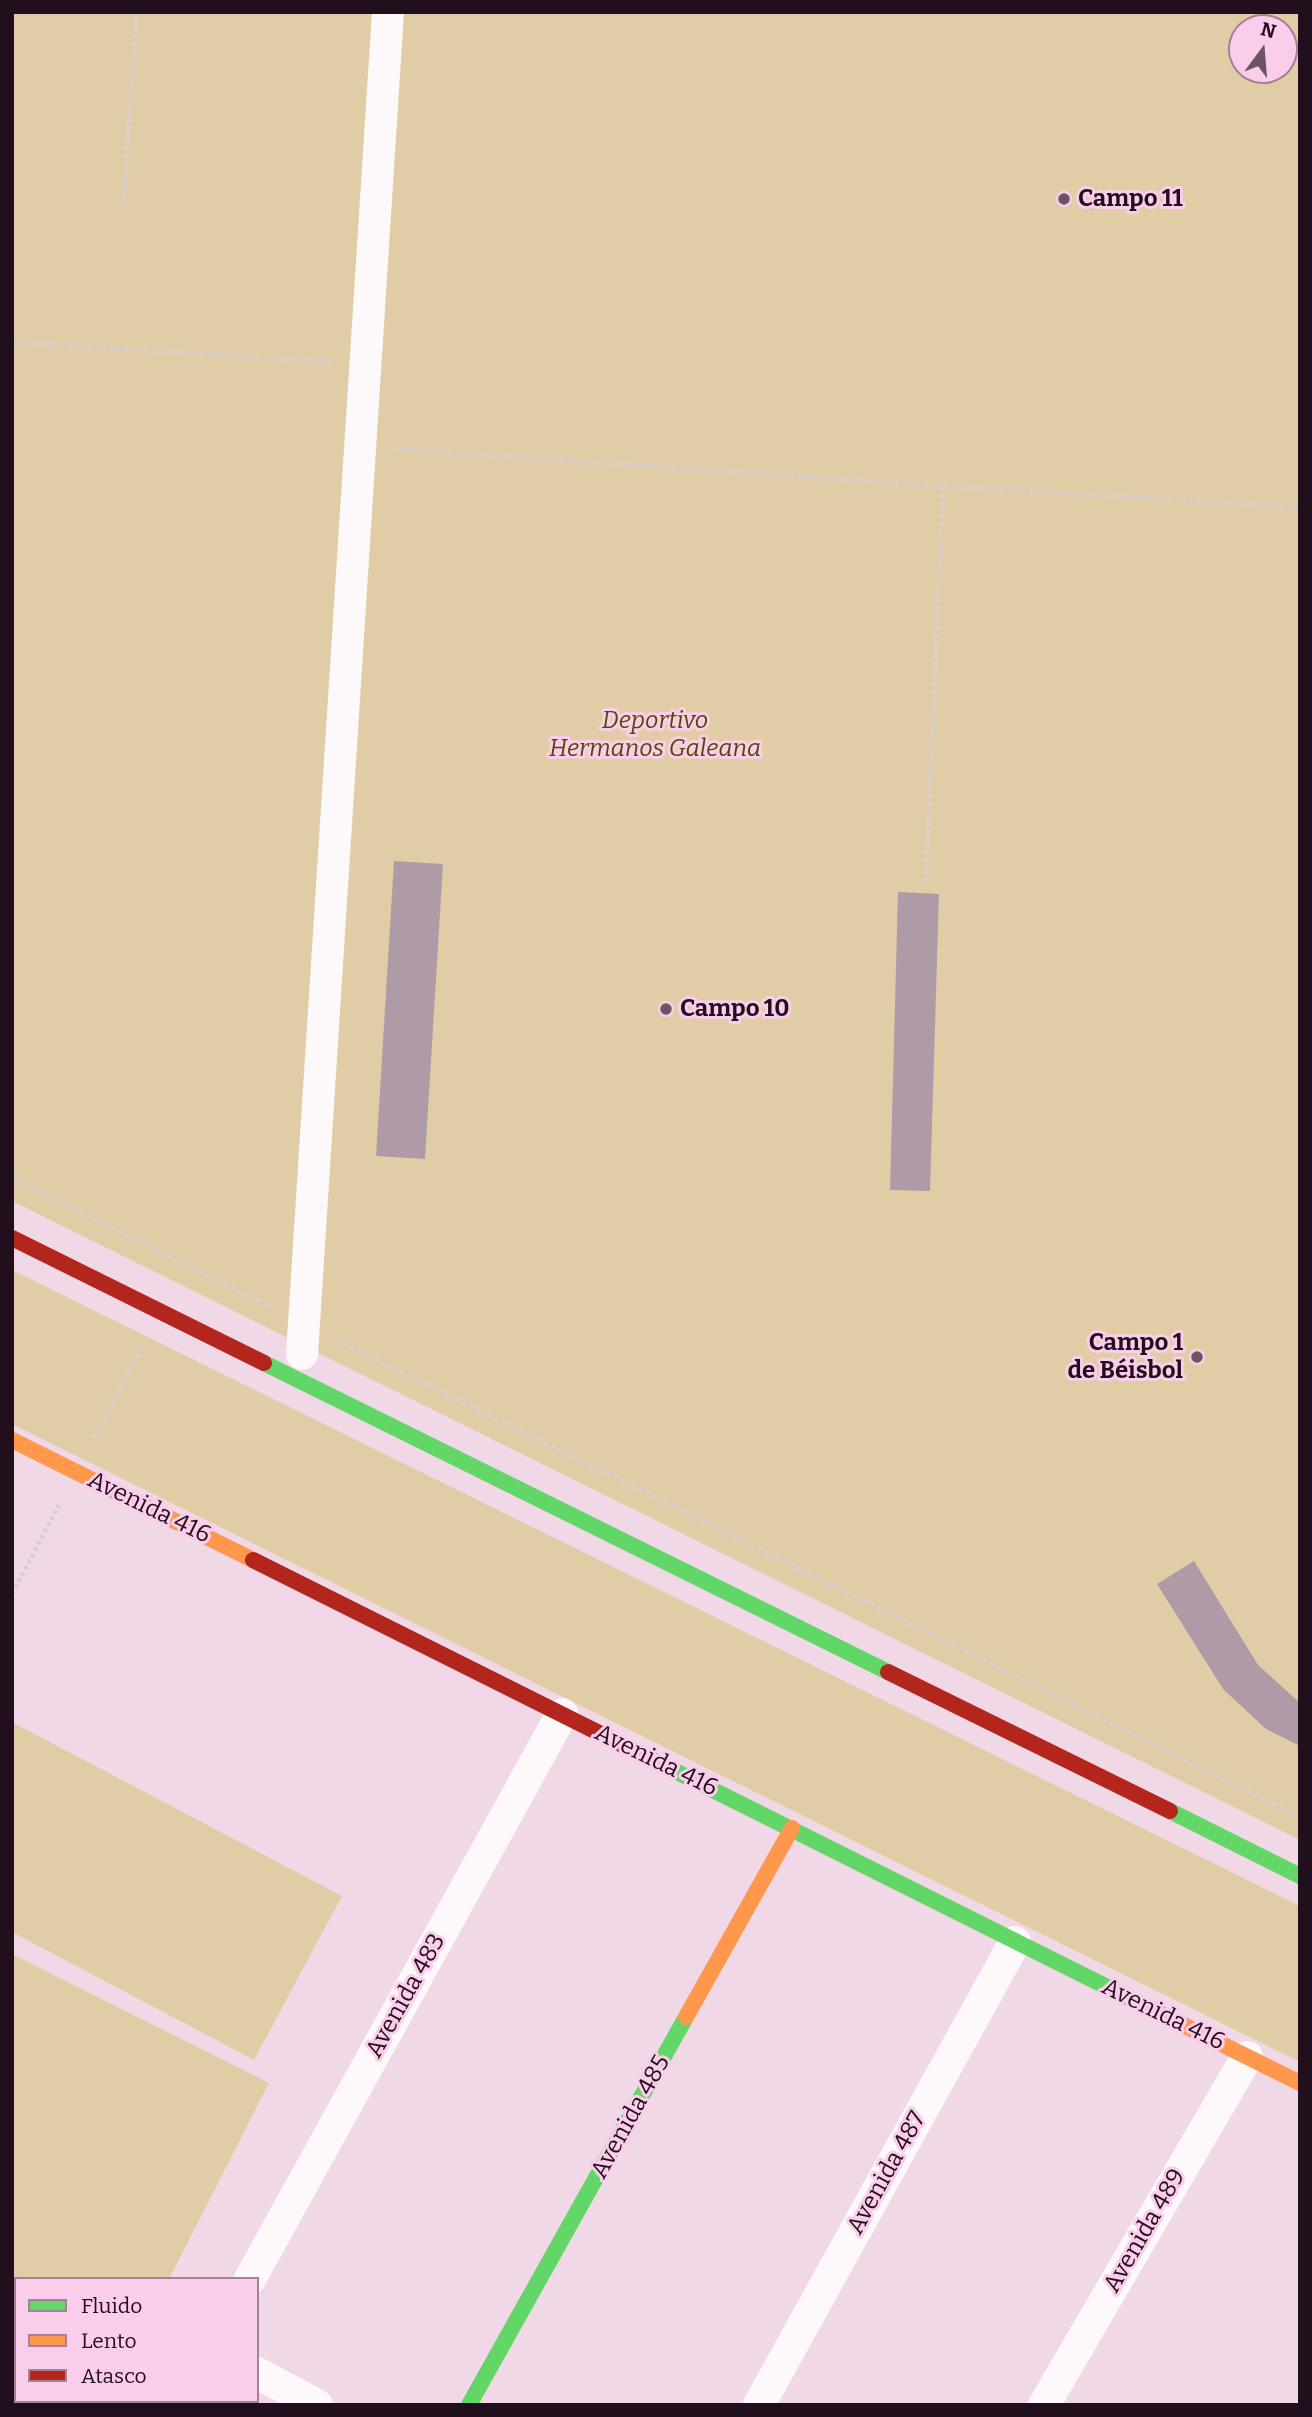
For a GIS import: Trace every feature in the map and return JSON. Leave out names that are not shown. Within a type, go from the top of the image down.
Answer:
[{"type":"street","points":[[302,1354],[388,12]]},
{"type":"street","points":[[12,1238],[1300,1876]]},
{"type":"street","name":"Avenida 416","points":[[12,1440],[1300,2083]]},
{"type":"street","name":"Avenida 483","points":[[251,2277],[562,1714]]},
{"type":"street","name":"Avenida 485","points":[[469,2405],[792,1828]]},
{"type":"street","name":"Avenida 487","points":[[759,2405],[1015,1942]]},
{"type":"street","name":"Avenida 489","points":[[1044,2405],[1247,2057]]},
{"type":"street","points":[[259,2374],[317,2405]]},
{"type":"path","points":[[124,206],[137,12]]},
{"type":"path","points":[[12,342],[366,364]]},
{"type":"path","points":[[361,447],[1300,507]]},
{"type":"path","points":[[926,882],[943,486]]},
{"type":"path","points":[[12,1178],[1300,1817]]},
{"type":"green space","name":"Deportivo Hermanos Galeana","points":[[12,12],[1300,12],[1300,1840],[12,1201]]},
{"type":"green space","points":[[12,1270],[1300,1906],[1300,2062],[12,1424]]},
{"type":"green space","points":[[12,1722],[342,1896],[254,2060],[12,1932]]},
{"type":"green space","points":[[12,1954],[269,2083],[170,2277],[14,2277],[14,2403],[75,2403],[12,2405]]},
{"type":"green space","points":[[83,2403],[233,2405],[86,2405]]},
{"type":"building","points":[[394,861],[443,864],[425,1159],[376,1156]]},
{"type":"building","points":[[898,892],[939,894],[930,1191],[890,1190]]},
{"type":"building","points":[[1194,1561],[1258,1665],[1300,1703],[1300,1746],[1266,1729],[1223,1689],[1157,1584]]},
{"type":"traffic: fast","points":[[264,1363],[888,1672]]},
{"type":"traffic: fast","points":[[623,1745],[1153,2010]]},
{"type":"traffic: fast","points":[[1170,1811],[1300,1876]]},
{"type":"traffic: fast","points":[[469,2405],[686,2017]]},
{"type":"traffic: slow","points":[[12,1440],[253,1560]]},
{"type":"traffic: slow","points":[[686,2017],[792,1828]]},
{"type":"traffic: slow","points":[[1153,2010],[1300,2083]]},
{"type":"traffic: jam","points":[[12,1238],[264,1363]]},
{"type":"traffic: jam","points":[[253,1560],[623,1745]]},
{"type":"traffic: jam","points":[[888,1672],[1170,1811]]},
{"type":"place","name":"Campo 11","points":[[1064,199]]},
{"type":"place","name":"Campo 10","points":[[666,1009]]},
{"type":"place","name":"Campo 1 de Béisbol","points":[[1197,1357]]}]
